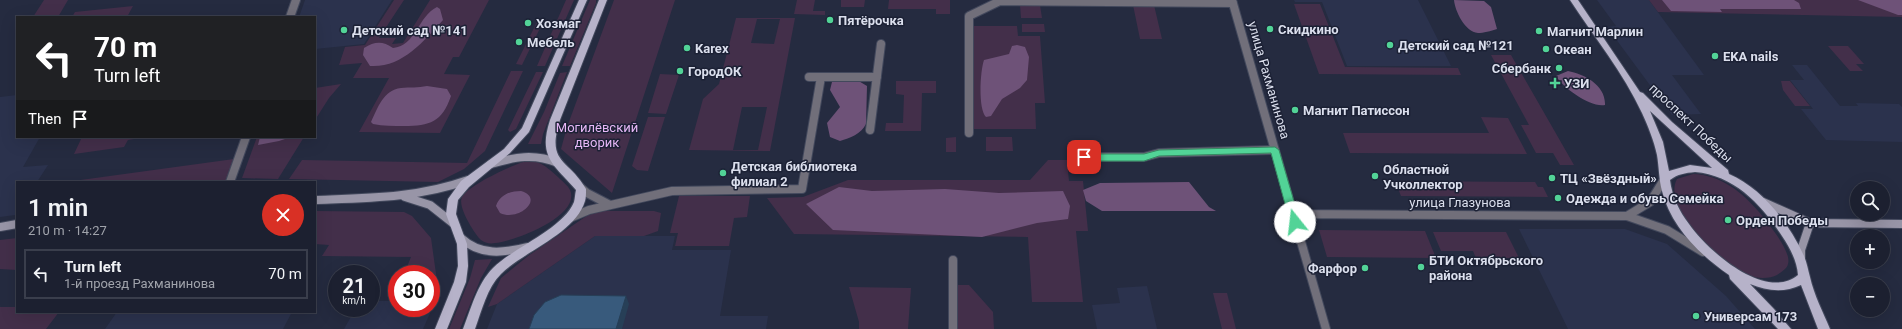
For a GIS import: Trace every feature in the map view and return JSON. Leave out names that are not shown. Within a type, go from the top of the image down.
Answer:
[{"type":"main road","points":[[441,329],[462,275],[463,259],[461,238],[451,214],[453,199],[458,190],[515,144],[526,130],[583,0]]},
{"type":"main road","points":[[469,329],[486,289],[496,272],[505,263],[568,219],[580,202],[580,187],[558,163],[550,151],[549,139],[555,120],[603,0]]},
{"type":"main road","name":"проспект Победы","points":[[1574,0],[1635,90],[1669,124],[1728,177]]},
{"type":"main road","name":"проспект Победы","points":[[1635,90],[1660,150],[1669,200],[1675,212],[1696,241],[1717,261]]},
{"type":"main road","points":[[1665,178],[1672,173],[1688,169],[1713,172],[1728,177],[1747,189],[1761,201],[1783,229],[1801,260],[1804,269],[1804,277],[1824,329]]},
{"type":"main road","points":[[1717,261],[1742,277],[1766,285],[1789,285],[1799,282],[1804,277]]},
{"type":"main road","points":[[1717,261],[1770,312],[1784,329]]},
{"type":"street","points":[[290,16],[296,0]]},
{"type":"street","points":[[969,133],[969,16],[1000,1],[1233,1]]},
{"type":"street","name":"улица Рахманинова","points":[[1233,1],[1326,329]]},
{"type":"street","points":[[870,130],[881,44]]},
{"type":"street","points":[[809,77],[877,78]]},
{"type":"street","points":[[568,219],[584,212],[610,205],[672,191],[802,189],[821,77]]},
{"type":"street","points":[[230,181],[246,138]]},
{"type":"street","points":[[1084,157],[1144,157],[1159,153],[1275,150]]},
{"type":"street","points":[[490,164],[529,155],[541,156],[558,163]]},
{"type":"street","points":[[316,200],[405,197],[444,189],[473,178]]},
{"type":"street","points":[[1627,216],[1651,202],[1656,197],[1665,178]]},
{"type":"street","points":[[580,187],[587,193],[610,205]]},
{"type":"street","points":[[405,197],[430,205],[455,224]]},
{"type":"street","points":[[1761,201],[1789,215],[1810,223],[1902,224]]},
{"type":"street","name":"улица Глазунова","points":[[1293,214],[1627,216],[1647,221],[1671,230],[1717,261]]},
{"type":"street","points":[[1801,260],[1801,250],[1810,223]]},
{"type":"street","points":[[0,227],[16,224]]},
{"type":"street","points":[[461,238],[472,248],[487,252],[507,251],[529,246]]},
{"type":"street","points":[[953,260],[953,329]]},
{"type":"shaded area","name":"Детский сад №141","points":[[305,0],[392,0],[364,44],[316,49],[316,16],[299,16]]},
{"type":"shaded area","name":"Детский сад №121","points":[[1294,0],[1418,0],[1451,66],[1347,66],[1322,2],[1295,2]]},
{"type":"shaded area","points":[[1454,0],[1484,1],[1491,7],[1497,29],[1487,32],[1473,32],[1465,25],[1456,10]]},
{"type":"shaded area","points":[[1597,0],[1649,0],[1704,75],[1672,75],[1701,114],[1672,115],[1607,27],[1616,26]]},
{"type":"shaded area","points":[[1662,0],[1794,0],[1799,3],[1801,9],[1720,9],[1722,12],[1671,11]]},
{"type":"shaded area","points":[[1858,0],[1902,0],[1902,15],[1898,15]]},
{"type":"shaded area","points":[[437,7],[440,9],[443,20],[420,45],[402,58],[392,63],[382,66],[370,66],[363,55],[364,48],[375,43],[386,44],[393,48],[401,46],[412,37],[425,17]]},
{"type":"shaded area","points":[[1017,45],[1025,47],[1029,57],[1027,80],[1020,88],[1002,99],[991,116],[986,117],[983,113],[981,99],[981,81],[984,60],[1009,54],[1012,46]]},
{"type":"shaded area","points":[[1792,65],[1807,65],[1840,106],[1858,106],[1856,103],[1899,104],[1902,107],[1902,142],[1826,140],[1801,109],[1813,109],[1790,80],[1804,80]]},
{"type":"shaded area","points":[[1568,71],[1587,78],[1598,86],[1602,92],[1605,105],[1599,105],[1585,100],[1565,86],[1556,76]]},
{"type":"shaded area","points":[[837,80],[857,80],[867,86],[866,124],[858,133],[840,141],[830,137],[827,123],[840,107],[830,90],[832,82]]},
{"type":"shaded area","points":[[427,86],[447,89],[451,96],[444,112],[434,121],[413,126],[381,125],[373,124],[371,122],[382,100],[390,92],[401,88]]},
{"type":"shaded area","points":[[16,95],[16,138],[39,138],[23,167],[48,165],[38,181],[16,181],[16,214],[15,215],[0,217],[0,97]]},
{"type":"shaded area","points":[[260,138],[288,138],[279,141],[258,145]]},
{"type":"shaded area","points":[[1189,182],[1209,207],[1216,211],[1102,211],[1086,201],[1083,190],[1100,183]]},
{"type":"shaded area","points":[[839,187],[872,191],[945,189],[999,193],[1063,191],[1070,206],[1068,219],[1037,223],[982,237],[833,230],[806,204]]},
{"type":"shaded area","points":[[521,191],[528,194],[531,199],[527,208],[515,214],[507,215],[500,213],[496,206],[500,199],[506,194]]},
{"type":"shaded area","points":[[1519,229],[1625,229],[1667,244],[1726,296],[1755,329],[1568,329]]},
{"type":"shaded area","points":[[595,236],[675,236],[672,250],[731,250],[720,316],[768,316],[766,329],[487,329],[497,304]]},
{"type":"shaded area","points":[[1147,286],[1157,329],[1097,329],[1092,305],[1120,303],[1117,288]]},
{"type":"shaded area","points":[[380,301],[388,301],[388,317],[428,317],[423,329],[344,329],[351,317],[380,317]]},
{"type":"shaded area","points":[[116,313],[291,313],[283,329],[105,329]]},
{"type":"green space","points":[[44,0],[68,0],[59,16],[34,16]]},
{"type":"green space","points":[[394,0],[404,0],[379,38],[396,38],[392,44],[403,43],[430,0],[489,0],[459,57],[453,57],[444,74],[470,75],[440,133],[359,132],[389,78],[353,78],[362,63],[339,65],[345,47],[365,45]]},
{"type":"green space","points":[[566,0],[574,0],[545,66],[537,66]]},
{"type":"green space","points":[[590,0],[596,0],[596,3],[570,66],[562,66]]},
{"type":"green space","name":"Могилёвский дворик","points":[[614,0],[675,0],[612,193],[561,149],[567,127]]},
{"type":"green space","points":[[797,0],[815,0],[813,11],[825,11],[825,15],[794,14]]},
{"type":"green space","points":[[841,0],[865,0],[864,7],[841,7]]},
{"type":"green space","points":[[889,0],[950,0],[950,14],[936,14],[936,9],[888,9]]},
{"type":"green space","points":[[1649,0],[1902,0],[1902,17],[1658,12]]},
{"type":"green space","points":[[1294,4],[1320,4],[1345,67],[1458,68],[1461,75],[1319,74]]},
{"type":"green space","points":[[1020,5],[1040,5],[1042,18],[1021,18]]},
{"type":"green space","points":[[1133,5],[1154,5],[1162,39],[1140,39]]},
{"type":"green space","points":[[133,6],[128,16],[73,16],[75,12]]},
{"type":"green space","points":[[736,18],[795,18],[770,151],[689,150],[703,99],[719,84]],"holes":[[[757,19],[780,19],[774,44],[751,43]],[[742,107],[767,107],[758,150],[733,150]]]},
{"type":"green space","points":[[537,22],[543,22],[522,65],[516,64]]},
{"type":"green space","points":[[1022,24],[1044,24],[1045,32],[1022,32]]},
{"type":"green space","points":[[974,26],[1017,26],[1018,36],[1040,36],[1045,103],[1035,103],[1036,129],[974,129]]},
{"type":"green space","points":[[1828,46],[1848,46],[1864,64],[1856,64],[1863,71],[1850,71]]},
{"type":"green space","points":[[1491,55],[1511,55],[1574,165],[1560,165],[1553,153],[1536,153],[1521,125],[1529,125]]},
{"type":"green space","points":[[511,71],[523,71],[485,151],[464,169],[438,182],[289,179],[302,160],[467,163]]},
{"type":"green space","points":[[536,72],[543,72],[516,129],[510,132],[508,130]]},
{"type":"green space","points":[[567,72],[543,134],[541,144],[528,144],[544,112],[560,73]]},
{"type":"green space","points":[[660,74],[679,75],[666,114],[648,113]]},
{"type":"green space","points":[[896,81],[936,81],[936,93],[922,93],[921,131],[885,131],[886,123],[903,123],[904,95],[896,94]]},
{"type":"green space","points":[[1781,81],[1790,81],[1810,106],[1795,106],[1783,90]]},
{"type":"green space","points":[[341,84],[329,98],[316,118],[316,88]]},
{"type":"green space","points":[[648,117],[665,117],[648,171],[637,170],[632,166]]},
{"type":"green space","points":[[1481,117],[1508,118],[1527,154],[1350,153],[1343,133],[1489,133]]},
{"type":"green space","points":[[956,137],[956,152],[946,152],[946,138]]},
{"type":"green space","points":[[986,137],[1012,137],[1013,151],[986,151]]},
{"type":"green space","points":[[82,138],[140,138],[128,140],[124,147],[74,154]]},
{"type":"green space","points":[[257,138],[303,138],[278,179],[242,178]]},
{"type":"green space","points":[[234,159],[229,180],[73,181]]},
{"type":"green space","points":[[530,160],[545,166],[566,185],[571,193],[570,202],[564,211],[554,219],[529,233],[495,243],[488,243],[481,240],[474,232],[464,213],[461,201],[462,197],[466,192],[482,181],[504,170]]},
{"type":"green space","points":[[1048,160],[1067,160],[1069,181],[1083,181],[1088,231],[1076,231],[1083,302],[1032,302],[1028,237],[794,234],[767,198],[803,197],[848,180],[1030,180]]},
{"type":"green space","points":[[1693,174],[1703,175],[1722,181],[1738,191],[1759,212],[1783,244],[1788,258],[1788,264],[1785,269],[1777,275],[1767,278],[1751,276],[1737,269],[1710,248],[1686,219],[1678,205],[1674,191],[1677,179]]},
{"type":"green space","points":[[1395,181],[1535,182],[1538,187],[1543,187],[1548,197],[1401,196]]},
{"type":"green space","points":[[679,196],[750,196],[747,217],[734,218],[729,246],[675,246],[678,233],[670,233]]},
{"type":"green space","points":[[316,211],[404,212],[412,216],[431,238],[435,265],[408,265],[411,257],[322,256],[329,245],[316,244]]},
{"type":"green space","points":[[602,211],[654,211],[661,213],[658,231],[644,236],[595,236],[497,304],[488,307],[501,278],[528,256],[588,215]]},
{"type":"green space","points":[[1319,230],[1425,231],[1436,258],[1327,257]]},
{"type":"green space","points":[[1433,232],[1506,232],[1519,258],[1476,258],[1473,251],[1441,251]]},
{"type":"green space","points":[[16,238],[16,270],[0,269],[0,240]]},
{"type":"green space","points":[[492,259],[481,278],[460,329],[449,329],[470,278],[475,260]]},
{"type":"green space","points":[[957,285],[969,285],[993,312],[994,329],[957,329]]},
{"type":"green space","points":[[849,287],[911,288],[908,329],[859,329],[859,322]]},
{"type":"green space","points":[[1213,293],[1227,293],[1236,329],[1222,329]]},
{"type":"green space","points":[[0,307],[16,307],[16,313],[58,313],[46,329],[0,329]]},
{"type":"building","points":[[561,295],[626,296],[616,329],[529,329],[534,315],[545,302]]},
{"type":"place","name":"Пятёрочка","points":[[830,20]]},
{"type":"place","name":"Хозмаг","points":[[528,23]]},
{"type":"place","name":"Скидкино","points":[[1270,29]]},
{"type":"place","name":"Детский сад №141","points":[[344,30]]},
{"type":"place","name":"Магнит Марлин","points":[[1539,31]]},
{"type":"place","name":"Мебель","points":[[519,42]]},
{"type":"place","name":"Детский сад №121","points":[[1390,45]]},
{"type":"place","name":"Karex","points":[[687,48]]},
{"type":"place","name":"Океан","points":[[1546,49]]},
{"type":"place","name":"EKA nails","points":[[1715,56]]},
{"type":"place","name":"Сбербанк","points":[[1559,68]]},
{"type":"place","name":"ГородОК","points":[[680,71]]},
{"type":"place","name":"УЗИ","points":[[1555,83]]},
{"type":"place","name":"Магнит Патиссон","points":[[1295,110]]},
{"type":"place","name":"Детская библиотека филиал 2","points":[[723,173]]},
{"type":"place","name":"Областной Учколлектор","points":[[1375,176]]},
{"type":"place","name":"ТЦ «Звёздный»","points":[[1552,178]]},
{"type":"place","name":"Одежда и обувь Семейка","points":[[1558,198]]},
{"type":"place","name":"Орден Победы","points":[[1728,220]]},
{"type":"place","name":"БТИ Октябрьского района","points":[[1421,267]]},
{"type":"place","name":"Фарфор","points":[[1365,268]]},
{"type":"place","name":"Универсам 173","points":[[1696,316]]},
{"type":"route","points":[[1084,157],[1144,157],[1159,153],[1275,150],[1295,222]]}]
